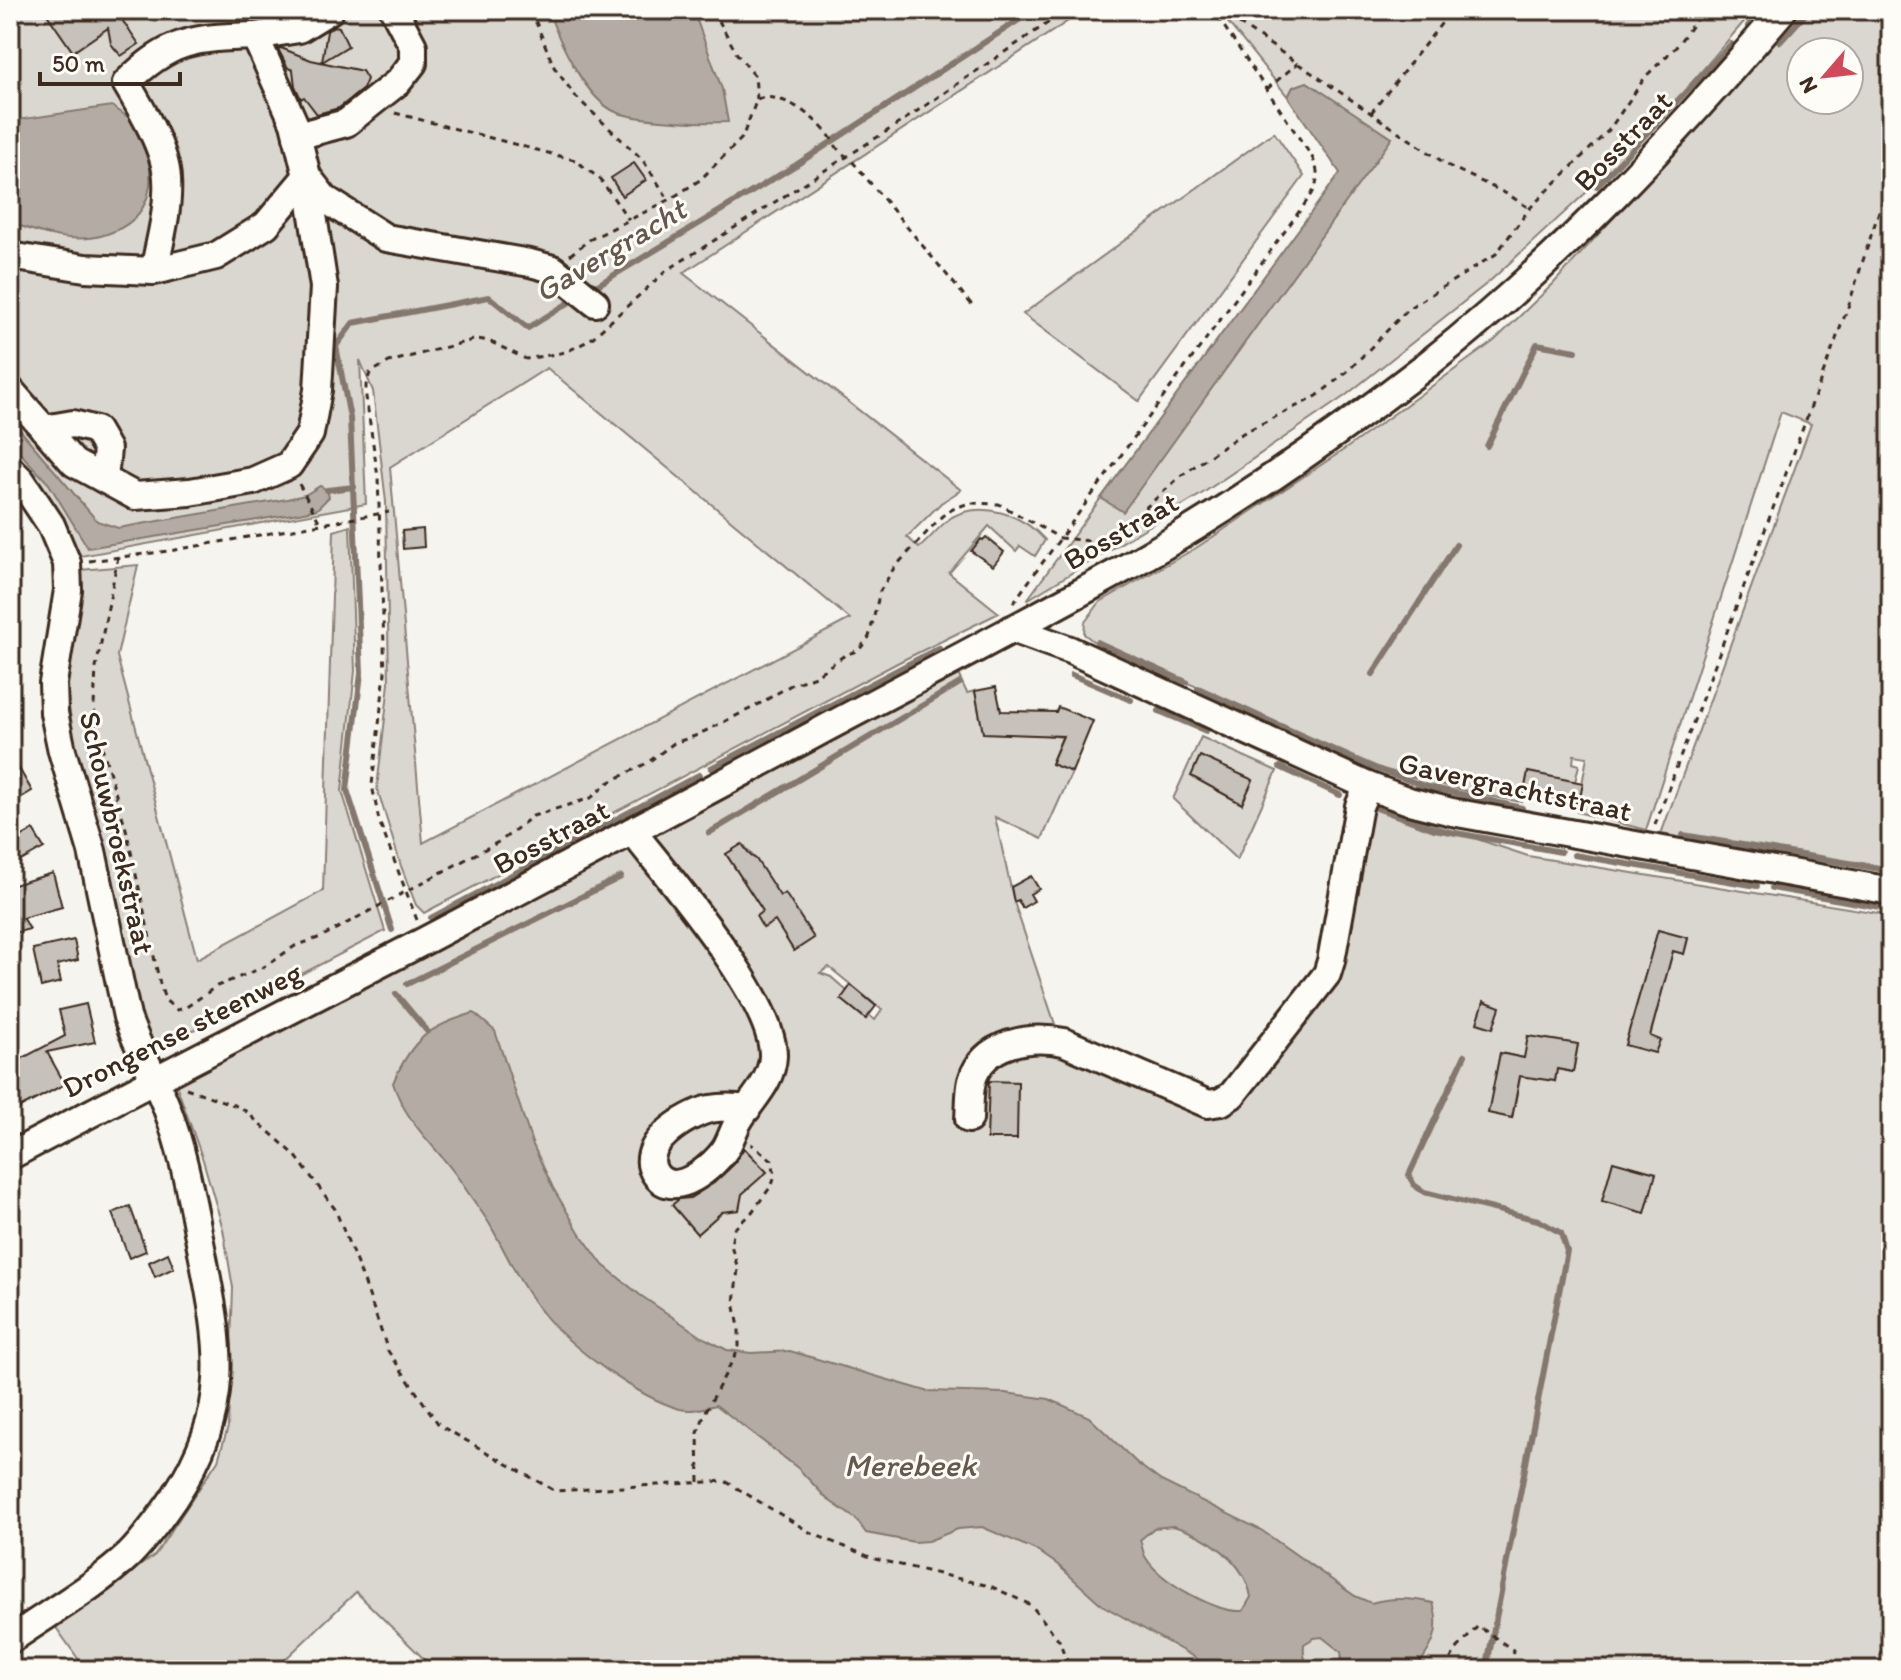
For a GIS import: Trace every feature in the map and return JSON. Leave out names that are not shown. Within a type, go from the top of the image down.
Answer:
[{"type":"street","points":[[154,271],[168,177],[151,125],[126,83],[147,62],[174,45],[211,37],[255,36],[299,29],[330,10]]},
{"type":"street","points":[[297,136],[346,123],[398,82],[413,63],[413,46],[394,10]]},
{"type":"street","name":"Bosstraat","points":[[385,961],[1139,560],[1307,454],[1429,363],[1522,285],[1610,203],[1711,95],[1783,10]]},
{"type":"street","points":[[10,390],[74,463],[135,496],[190,492],[253,481],[289,465],[310,434],[318,390],[324,287],[307,176],[297,136],[268,60],[255,36]]},
{"type":"street","points":[[10,256],[85,268],[154,271],[216,256],[266,225],[307,176]]},
{"type":"street","points":[[307,176],[325,199],[386,238],[530,263],[563,277],[595,303]]},
{"type":"street","points":[[44,429],[73,424],[96,430],[107,449],[104,479]]},
{"type":"street","name":"Schouwbroekstraat","points":[[10,469],[51,525],[67,563],[68,590],[53,683],[54,713],[97,872],[127,1017],[136,1043],[155,1079],[184,1163],[206,1269],[219,1384],[214,1414],[197,1461],[143,1540],[110,1570],[10,1640]]},
{"type":"street","name":"Gavergrachtstraat","points":[[1017,626],[1368,786],[1409,801],[1452,812],[1891,891]]},
{"type":"street","points":[[969,1119],[971,1083],[986,1056],[1005,1045],[1027,1040],[1064,1042],[1208,1104],[1221,1102],[1232,1095],[1327,974],[1359,806],[1368,786]]},
{"type":"street","points":[[632,831],[728,955],[768,1030],[773,1057],[766,1079],[725,1149],[694,1177],[680,1184],[666,1182],[656,1175],[652,1162],[653,1150],[669,1129],[708,1109],[747,1109]]},
{"type":"street","name":"Drongense steenweg","points":[[10,1156],[385,961]]},
{"type":"path","points":[[135,10],[142,20]]},
{"type":"path","points":[[531,10],[561,77],[576,97],[642,159],[669,200]]},
{"type":"path","points":[[563,277],[589,240],[669,200],[700,180],[742,138],[757,99],[755,76],[737,54],[713,10]]},
{"type":"path","points":[[426,940],[379,821],[372,785],[385,673],[378,477],[366,385],[370,373],[378,366],[477,339],[489,341],[526,359],[566,352],[590,340],[666,271],[1067,10]]},
{"type":"path","points":[[1017,626],[1011,605],[1318,183],[1318,170],[1312,157],[1213,10]]},
{"type":"path","points":[[1219,10],[1449,166],[1530,208]]},
{"type":"path","points":[[1371,113],[1452,10]]},
{"type":"path","points":[[1534,10],[1578,18]]},
{"type":"path","points":[[118,557],[96,668],[96,726],[126,829],[165,1000],[177,1010],[185,1008],[217,986],[264,967],[295,946],[321,937],[502,840],[533,816],[591,798],[608,783],[647,763],[674,743],[743,713],[859,650],[869,637],[880,591],[894,568],[942,516],[953,509],[969,503],[999,504],[1060,538],[1091,541],[1119,529],[1199,462],[1243,433],[1317,396],[1349,370],[1409,308],[1496,254],[1530,208],[1609,130],[1646,76],[1676,47],[1703,10]]},
{"type":"path","points":[[1267,89],[1299,63]]},
{"type":"path","points":[[757,99],[767,95],[783,100],[807,114],[827,132],[839,151],[847,156],[972,305]]},
{"type":"path","points":[[367,105],[575,160],[600,179],[629,220]]},
{"type":"path","points":[[1647,848],[1848,307],[1891,174]]},
{"type":"path","points":[[304,493],[320,523]]},
{"type":"path","points":[[67,563],[169,551],[389,512]]},
{"type":"path","points":[[155,1079],[242,1108],[295,1155],[335,1209],[388,1351],[439,1425],[555,1491],[725,1481],[813,1534],[875,1559],[990,1586],[1031,1605],[1059,1640],[1070,1670]]},
{"type":"path","points":[[699,1482],[698,1433],[739,1348],[734,1302],[738,1269],[731,1245],[734,1229],[764,1198],[775,1176],[775,1167],[763,1153],[733,1132]]},
{"type":"path","points":[[1445,1670],[1455,1651],[1478,1626],[1513,1650],[1511,1670]]},
{"type":"shaded area","points":[[10,10],[1085,10],[683,273],[961,490],[941,503],[907,537],[919,548],[952,517],[977,510],[1014,517],[1045,540],[1035,556],[1020,546],[1016,551],[989,526],[949,573],[999,613],[901,661],[424,913],[416,905],[401,866],[377,788],[389,683],[386,502],[373,391],[360,360],[366,504],[81,556],[34,475],[10,449]],"holes":[[[547,368],[850,619],[423,843],[390,467]]]},
{"type":"shaded area","points":[[1218,10],[1754,10],[1639,144],[1490,281],[1345,396],[1200,495],[1027,600],[1101,498],[1123,511],[1391,138],[1307,82],[1293,87],[1288,97]]},
{"type":"shaded area","points":[[1803,10],[1891,10],[1891,873],[1661,834],[1811,424],[1781,412],[1646,830],[1577,812],[1587,757],[1574,755],[1573,763],[1579,765],[1575,782],[1528,772],[1522,802],[1478,794],[1382,769],[1093,641],[1084,634],[1085,622],[1100,602],[1196,548],[1348,447],[1494,341],[1553,284]]},
{"type":"shaded area","points":[[1274,132],[1304,176],[1139,401],[1023,314]]},
{"type":"shaded area","points":[[350,526],[355,671],[342,791],[385,931],[157,1049],[141,1020],[77,758],[67,694],[80,570],[138,565],[117,656],[197,959],[323,891],[334,531]]},
{"type":"shaded area","points":[[957,672],[967,693],[975,691],[980,718],[1062,737],[1051,764],[1072,772],[1042,839],[995,817],[1014,902],[1062,1045],[1207,1114],[1218,1116],[1229,1110],[1343,969],[1371,804],[1528,856],[1891,915],[1891,1670],[435,1670],[356,1592],[274,1670],[86,1670],[55,1626],[155,1555],[218,1460],[228,1427],[233,1288],[223,1229],[176,1084],[296,1024]],"holes":[[[743,844],[757,861],[773,901],[775,921],[764,928],[763,911],[726,854]],[[1658,930],[1688,939],[1684,954],[1673,951],[1650,1036],[1660,1040],[1625,1045]],[[829,967],[882,1010],[875,1020],[869,1015],[865,1019],[842,999],[847,991],[831,977],[820,973]],[[1528,1036],[1578,1044],[1573,1072],[1557,1069],[1555,1081]],[[1500,1053],[1524,1058],[1512,1118],[1489,1113]],[[1613,1162],[1656,1173],[1645,1213],[1602,1201]]]},
{"type":"shaded area","points":[[1201,737],[1277,771],[1237,860],[1173,799]]},
{"type":"water","points":[[548,10],[693,10],[722,89],[728,122],[639,118],[616,112],[594,95],[574,67]]},
{"type":"water","points":[[1307,82],[1392,138],[1123,512],[1101,498],[1340,173],[1288,97],[1293,87]]},
{"type":"water","points":[[112,106],[137,125],[148,157],[150,185],[142,209],[134,219],[107,234],[83,238],[46,234],[10,222],[10,121]]},
{"type":"water","points":[[10,418],[97,521],[118,528],[287,499],[305,495],[320,486],[327,490],[329,497],[317,509],[299,513],[88,548],[49,484],[10,442]]},
{"type":"water","name":"Merebeek","points":[[474,1013],[495,1031],[532,1143],[553,1188],[579,1232],[603,1265],[640,1295],[702,1337],[727,1350],[751,1353],[790,1351],[926,1391],[1005,1393],[1049,1399],[1089,1417],[1138,1464],[1161,1481],[1261,1530],[1355,1596],[1371,1603],[1402,1599],[1433,1603],[1436,1631],[1426,1654],[1415,1670],[1335,1670],[1343,1665],[1341,1652],[1322,1637],[1304,1644],[1305,1659],[1315,1670],[1217,1670],[1102,1605],[1038,1551],[982,1527],[958,1529],[928,1541],[914,1542],[866,1533],[856,1519],[827,1499],[799,1469],[716,1405],[694,1410],[680,1409],[644,1394],[605,1369],[554,1326],[534,1302],[486,1218],[452,1169],[414,1124],[393,1083],[407,1055],[424,1036],[445,1023]],"holes":[[[1173,1526],[1222,1551],[1241,1572],[1251,1597],[1243,1611],[1219,1607],[1190,1594],[1164,1577],[1146,1558],[1140,1540],[1154,1528]]]},
{"type":"building","points":[[44,10],[115,10],[139,44],[121,56],[111,44],[108,28],[73,52]]},
{"type":"building","points":[[334,26],[339,27],[348,46],[322,62],[327,31]]},
{"type":"building","points":[[278,49],[311,60],[362,71],[367,79],[363,89],[339,108],[317,114],[304,97],[301,99],[293,70],[288,68]]},
{"type":"building","points":[[634,163],[646,180],[622,196],[611,178]]},
{"type":"building","points":[[423,529],[424,547],[403,549],[402,531]]},
{"type":"building","points":[[986,537],[1004,552],[993,566],[971,551]]},
{"type":"building","points":[[996,687],[1001,711],[1056,712],[1058,707],[1093,721],[1072,772],[1051,764],[1063,736],[983,733],[975,691]]},
{"type":"building","points":[[10,753],[32,791],[10,804]]},
{"type":"building","points":[[1200,756],[1253,780],[1242,804],[1191,776]]},
{"type":"building","points":[[1528,772],[1583,783],[1579,803],[1524,792]]},
{"type":"building","points":[[33,830],[44,848],[10,867],[10,843]]},
{"type":"building","points":[[742,844],[756,859],[780,896],[785,893],[814,938],[794,951],[775,921],[763,928],[756,916],[763,911],[726,854]]},
{"type":"building","points":[[53,873],[62,907],[22,918],[30,929],[10,934],[10,886]]},
{"type":"building","points":[[1031,876],[1039,889],[1030,894],[1034,901],[1022,908],[1018,900],[1014,902],[1011,887]]},
{"type":"building","points":[[1658,930],[1688,938],[1684,954],[1673,951],[1650,1036],[1660,1040],[1655,1053],[1625,1045]]},
{"type":"building","points":[[74,940],[78,960],[57,965],[61,982],[41,987],[33,949]]},
{"type":"building","points":[[851,985],[876,1006],[866,1019],[841,999]]},
{"type":"building","points":[[1484,1001],[1500,1007],[1493,1028],[1477,1023]]},
{"type":"building","points":[[86,1004],[95,1042],[47,1052],[65,1084],[10,1113],[10,1038],[21,1059],[65,1036],[59,1010]]},
{"type":"building","points":[[1528,1036],[1578,1044],[1573,1072],[1557,1069],[1555,1081],[1520,1076],[1512,1118],[1488,1113],[1500,1053],[1524,1058]]},
{"type":"building","points":[[989,1081],[1018,1082],[1017,1139],[987,1139]]},
{"type":"building","points":[[744,1148],[767,1172],[742,1194],[739,1210],[722,1212],[697,1234],[672,1205],[714,1183],[733,1165]]},
{"type":"building","points":[[1613,1161],[1656,1173],[1645,1213],[1602,1201]]},
{"type":"building","points":[[130,1206],[146,1251],[129,1258],[112,1213]]},
{"type":"building","points":[[168,1253],[174,1268],[155,1277],[149,1262]]},
{"type":"waterway","name":"Gavergracht","points":[[591,289],[796,165],[1034,10]]},
{"type":"waterway","points":[[1748,26],[1762,10]]},
{"type":"waterway","points":[[1780,42],[1809,10]]},
{"type":"waterway","points":[[1597,186],[1731,44]]},
{"type":"waterway","name":"Gavergracht","points":[[392,930],[347,790],[361,673],[350,418],[336,346],[353,323],[489,297],[528,328],[578,297]]},
{"type":"waterway","points":[[1487,446],[1537,344],[1576,351]]},
{"type":"waterway","points":[[327,490],[354,487]]},
{"type":"waterway","points":[[1373,674],[1456,545]]},
{"type":"waterway","points":[[1097,642],[1186,682]]},
{"type":"waterway","points":[[711,768],[939,648]]},
{"type":"waterway","points":[[1072,675],[1131,700]]},
{"type":"waterway","points":[[709,833],[960,683]]},
{"type":"waterway","points":[[1198,688],[1363,764],[1425,786],[1522,808]]},
{"type":"waterway","points":[[1159,711],[1206,731]]},
{"type":"waterway","points":[[1280,767],[1340,795]]},
{"type":"waterway","points":[[431,918],[699,775]]},
{"type":"waterway","points":[[1368,805],[1434,829],[1561,852]]},
{"type":"waterway","points":[[1683,835],[1891,870]]},
{"type":"waterway","points":[[1574,855],[1757,886]]},
{"type":"waterway","points":[[407,984],[621,877]]},
{"type":"waterway","points":[[1772,888],[1891,909]]},
{"type":"waterway","name":"Gavergracht","points":[[396,994],[427,1031]]},
{"type":"waterway","points":[[1465,1055],[1409,1175],[1414,1185],[1424,1192],[1538,1220],[1561,1233],[1567,1251],[1486,1670]]}]
